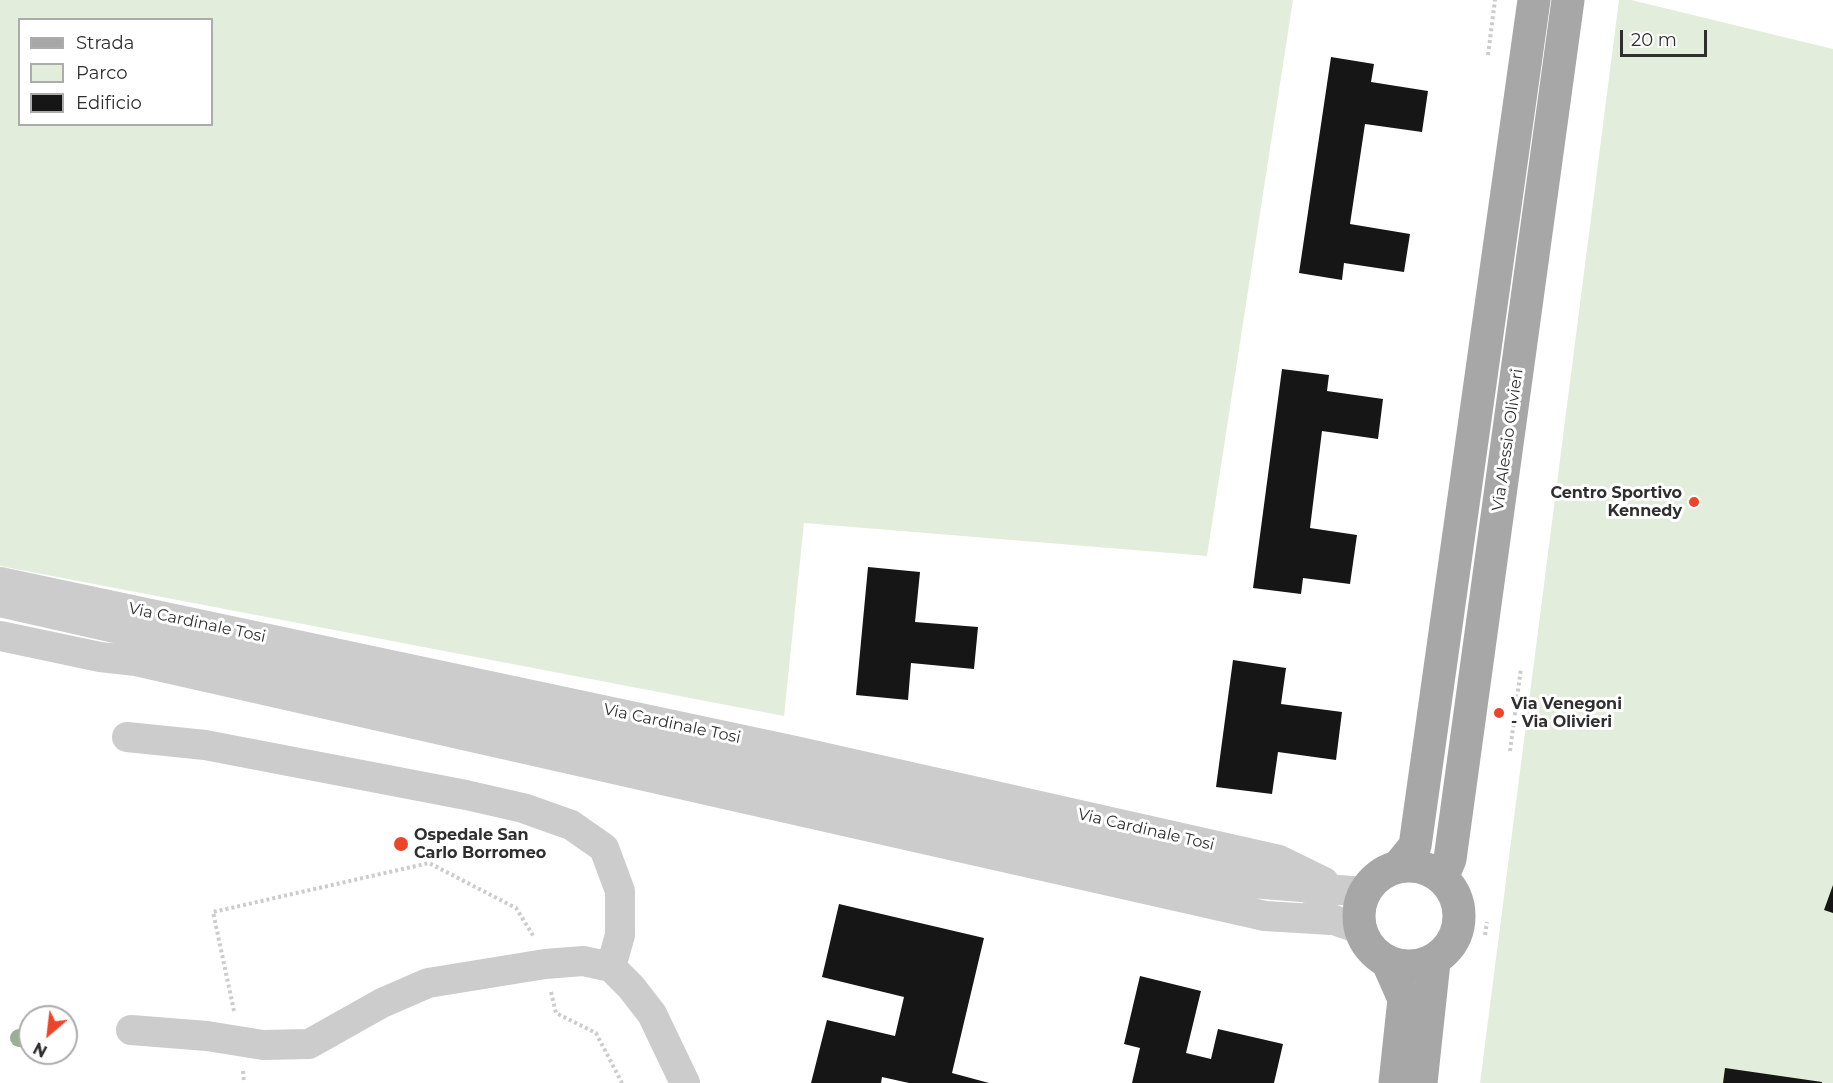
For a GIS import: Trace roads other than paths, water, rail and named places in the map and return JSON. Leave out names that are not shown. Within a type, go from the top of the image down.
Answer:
[{"type":"main road","points":[[1398,867],[1415,846],[1534,0]]},
{"type":"main road","name":"Via Alessio Olivieri","points":[[1442,878],[1450,859],[1568,0]]},
{"type":"main road","points":[[1408,866],[1430,870],[1442,878],[1456,897],[1459,913],[1451,944],[1434,962],[1405,967],[1388,963],[1345,924],[1358,911],[1350,890],[1398,867],[1408,866]]},
{"type":"main road","points":[[1421,1083],[1434,962]]},
{"type":"main road","points":[[1388,963],[1404,999],[1395,1083]]},
{"type":"street","name":"Via Cardinale Tosi","points":[[0,582],[795,751],[1280,860],[1350,890]]},
{"type":"street","name":"Via Cardinale Tosi","points":[[0,602],[1239,882],[1345,924]]},
{"type":"street","points":[[0,636],[100,657],[136,661],[1265,916],[1345,924]]},
{"type":"street","points":[[127,737],[205,745],[466,795],[523,808],[571,825],[604,848],[620,891],[620,934],[611,968]]},
{"type":"street","points":[[791,781],[795,751]]},
{"type":"street","points":[[1191,871],[1198,842]]},
{"type":"street","name":"Via Cardinale Tosi","points":[[1239,882],[1350,890]]},
{"type":"street","points":[[131,1030],[207,1036],[263,1045],[309,1044],[382,1003],[428,983],[545,964],[583,961],[611,968],[652,1014],[685,1083]]},
{"type":"place","name":"Centro Sportivo Kennedy","points":[[1694,502]]},
{"type":"place","name":"Via Venegoni - Via Olivieri","points":[[1499,713]]},
{"type":"place","name":"Ospedale San Carlo Borromeo","points":[[401,844]]}]
